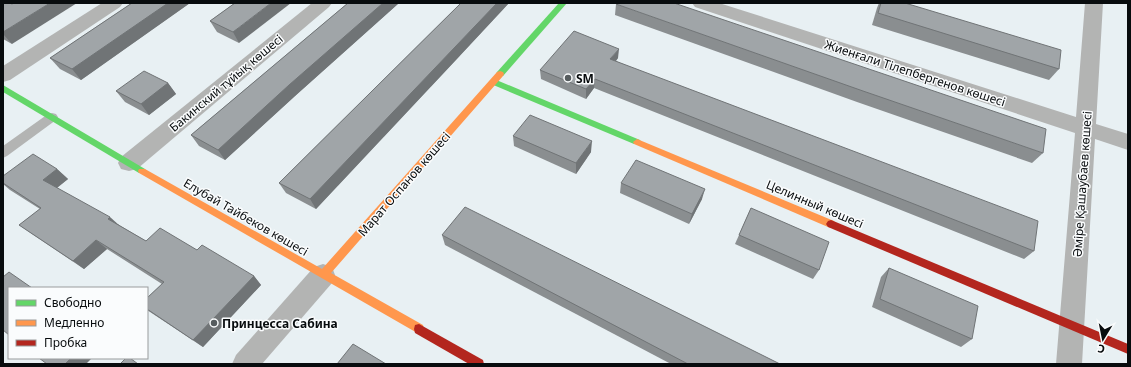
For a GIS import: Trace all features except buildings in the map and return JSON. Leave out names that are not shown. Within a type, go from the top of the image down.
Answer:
[{"type":"street","points":[[3,75],[114,3]]},
{"type":"street","name":"Бакинский тұйық көшесі","points":[[129,163],[323,3]]},
{"type":"street","name":"Марат Оспанов көшесі","points":[[245,364],[563,3]]},
{"type":"street","name":"Жиенғали Тілепбергенов көшесі","points":[[701,3],[1128,142]]},
{"type":"street","name":"Әміре Қашаубаев көшесі","points":[[1069,364],[1094,3]]},
{"type":"street","name":"Целинный көшесі","points":[[494,82],[1128,349]]},
{"type":"street","name":"Елубай Тайбеков көшесі","points":[[3,88],[129,163],[479,364]]},
{"type":"lane","points":[[3,153],[52,117]]},
{"type":"traffic: fast","points":[[500,74],[563,3]]},
{"type":"traffic: fast","points":[[494,82],[637,142]]},
{"type":"traffic: fast","points":[[3,88],[142,171]]},
{"type":"traffic: slow","points":[[323,275],[500,74]]},
{"type":"traffic: slow","points":[[637,142],[831,224]]},
{"type":"traffic: slow","points":[[142,171],[419,329]]},
{"type":"traffic: jam","points":[[831,224],[1128,349]]},
{"type":"traffic: jam","points":[[419,329],[479,364]]},
{"type":"place","name":"SM","points":[[568,78]]},
{"type":"place","name":"Принцесса Сабина","points":[[214,323]]}]
